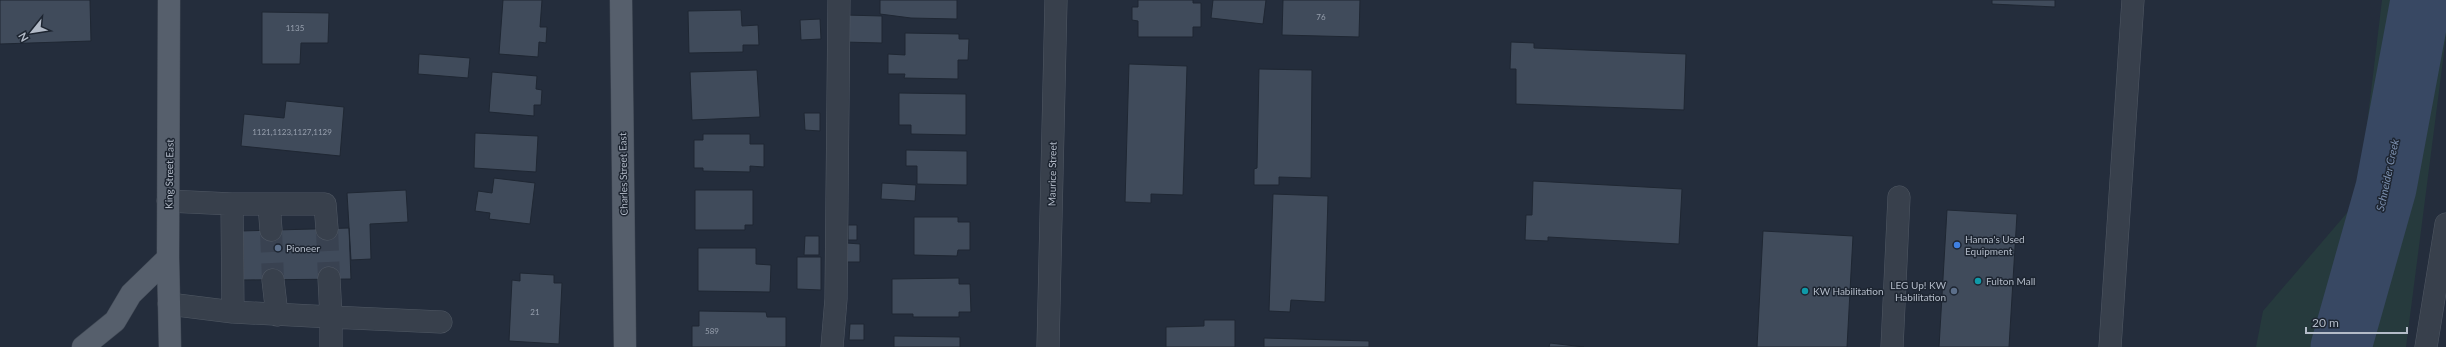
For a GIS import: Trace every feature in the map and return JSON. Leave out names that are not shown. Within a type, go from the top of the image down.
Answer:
[{"type":"main road","name":"King Street East","points":[[169,0],[168,258],[170,347]]},
{"type":"main road","name":"Charles Street East","points":[[621,0],[625,347]]},
{"type":"main road","points":[[83,347],[115,321],[131,294],[168,258]]},
{"type":"street","points":[[832,347],[836,299],[839,0]]},
{"type":"street","name":"Maurice Street","points":[[1048,347],[1056,0]]},
{"type":"street","points":[[2110,347],[2133,0]]},
{"type":"street","points":[[1892,347],[1899,197]]},
{"type":"street","points":[[168,201],[232,204],[325,204],[327,229]]},
{"type":"street","points":[[232,204],[234,312]]},
{"type":"street","points":[[269,204],[271,230]]},
{"type":"street","points":[[2426,347],[2446,224]]},
{"type":"street","points":[[328,278],[331,317],[331,347]]},
{"type":"street","points":[[273,280],[276,315]]},
{"type":"street","points":[[169,304],[234,312],[276,315],[441,322]]},
{"type":"green space","points":[[2382,0],[2446,0],[2446,37],[2406,347],[2256,347],[2263,311],[2358,200]]},
{"type":"building","points":[[0,0],[90,0],[91,41],[0,44]]},
{"type":"building","points":[[503,0],[542,0],[540,27],[547,27],[546,43],[539,42],[538,57],[499,54]]},
{"type":"building","points":[[880,0],[957,0],[957,19],[911,18],[880,14]]},
{"type":"building","points":[[1138,0],[1193,0],[1193,3],[1201,3],[1201,27],[1193,27],[1193,37],[1138,37],[1138,21],[1132,20],[1132,7],[1138,7]]},
{"type":"building","points":[[1213,0],[1266,0],[1263,24],[1211,18]]},
{"type":"building","points":[[1283,0],[1360,0],[1359,37],[1282,35]]},
{"type":"building","points":[[1992,0],[2055,0],[2055,7],[1992,4]]},
{"type":"building","points":[[741,10],[742,26],[758,25],[759,45],[743,45],[743,52],[689,53],[688,11]]},
{"type":"building","points":[[262,12],[329,13],[328,43],[301,43],[300,64],[262,64]]},
{"type":"building","points":[[845,15],[882,16],[882,43],[844,42]]},
{"type":"building","points":[[820,19],[821,39],[801,40],[800,20]]},
{"type":"building","points":[[905,33],[959,34],[959,39],[969,39],[968,60],[958,60],[958,79],[904,78],[905,74],[888,74],[888,54],[905,55]]},
{"type":"building","points":[[1511,42],[1534,43],[1534,48],[1686,54],[1684,110],[1516,104],[1516,69],[1510,69]]},
{"type":"building","points":[[419,54],[470,58],[468,78],[418,74]]},
{"type":"building","points":[[1129,64],[1187,66],[1183,195],[1151,194],[1151,203],[1125,202]]},
{"type":"building","points":[[1259,69],[1312,70],[1311,178],[1279,177],[1279,185],[1254,185],[1254,169],[1257,168]]},
{"type":"building","points":[[757,70],[760,117],[692,120],[690,72]]},
{"type":"building","points":[[492,72],[537,76],[536,89],[542,90],[541,105],[534,105],[534,116],[489,112]]},
{"type":"building","points":[[899,93],[966,94],[966,135],[911,134],[911,125],[899,125]]},
{"type":"building","points":[[286,101],[344,107],[340,156],[241,146],[244,114],[284,118]]},
{"type":"building","points":[[804,113],[820,113],[820,131],[805,130]]},
{"type":"building","points":[[475,133],[538,136],[536,172],[474,168]]},
{"type":"building","points":[[703,134],[750,134],[750,144],[764,144],[764,167],[750,166],[750,172],[703,171],[703,168],[694,168],[694,140],[703,140]]},
{"type":"building","points":[[906,150],[967,151],[967,185],[917,184],[917,166],[906,166]]},
{"type":"building","points":[[494,178],[535,183],[530,224],[489,219],[490,213],[475,211],[478,191],[492,193]]},
{"type":"building","points":[[1533,181],[1682,189],[1679,244],[1548,237],[1548,241],[1525,240],[1526,215],[1532,215]]},
{"type":"building","points":[[882,183],[916,185],[915,201],[881,199]]},
{"type":"building","points":[[406,190],[408,222],[370,224],[371,259],[351,260],[347,193]]},
{"type":"building","points":[[695,190],[753,190],[753,225],[745,225],[745,230],[695,230]]},
{"type":"building","points":[[1273,194],[1328,196],[1325,302],[1291,300],[1290,312],[1269,311]]},
{"type":"building","name":"Fulton Mall","points":[[1947,210],[2017,214],[2009,347],[1939,347]]},
{"type":"building","points":[[914,217],[958,217],[958,222],[970,222],[970,250],[958,250],[957,256],[914,255]]},
{"type":"building","points":[[848,225],[857,225],[857,240],[848,240]]},
{"type":"building","points":[[349,228],[351,279],[241,280],[240,231]]},
{"type":"building","name":"KW Habilitation","points":[[1763,231],[1853,236],[1847,347],[1757,347]]},
{"type":"building","points":[[805,236],[819,236],[819,255],[804,255]]},
{"type":"building","points":[[847,243],[860,244],[860,262],[846,262]]},
{"type":"building","points":[[698,248],[756,248],[756,264],[771,265],[770,292],[698,291]]},
{"type":"building","points":[[797,257],[821,257],[821,290],[797,289]]},
{"type":"building","points":[[520,273],[554,275],[554,283],[562,283],[559,344],[509,341],[512,280],[520,281]]},
{"type":"building","points":[[959,278],[959,284],[970,284],[971,312],[959,312],[959,317],[913,317],[913,314],[892,314],[892,279]]},
{"type":"building","points":[[699,311],[766,312],[767,317],[786,317],[786,347],[692,347],[692,326],[699,326]]},
{"type":"building","points":[[1204,320],[1235,320],[1235,347],[1166,347],[1166,327],[1204,326]]},
{"type":"building","points":[[850,324],[864,324],[864,340],[849,340]]},
{"type":"building","points":[[894,336],[960,337],[960,347],[894,347]]},
{"type":"building","points":[[1264,338],[1369,341],[1369,347],[1264,347]]},
{"type":"building","points":[[1550,343],[1584,347],[1549,347]]},
{"type":"waterway","name":"Schneider Creek","points":[[2341,347],[2386,188],[2421,0]]},
{"type":"tunnel","points":[[327,229],[329,278]]},
{"type":"tunnel","points":[[271,230],[273,280]]},
{"type":"place","name":"Hanna's Used Equipment","points":[[1957,245]]},
{"type":"place","name":"Pioneer","points":[[278,248]]},
{"type":"place","name":"Fulton Mall","points":[[1978,281]]},
{"type":"place","name":"KW Habilitation","points":[[1805,291]]},
{"type":"place","name":"LEG Up! KW Habilitation","points":[[1954,291]]}]
